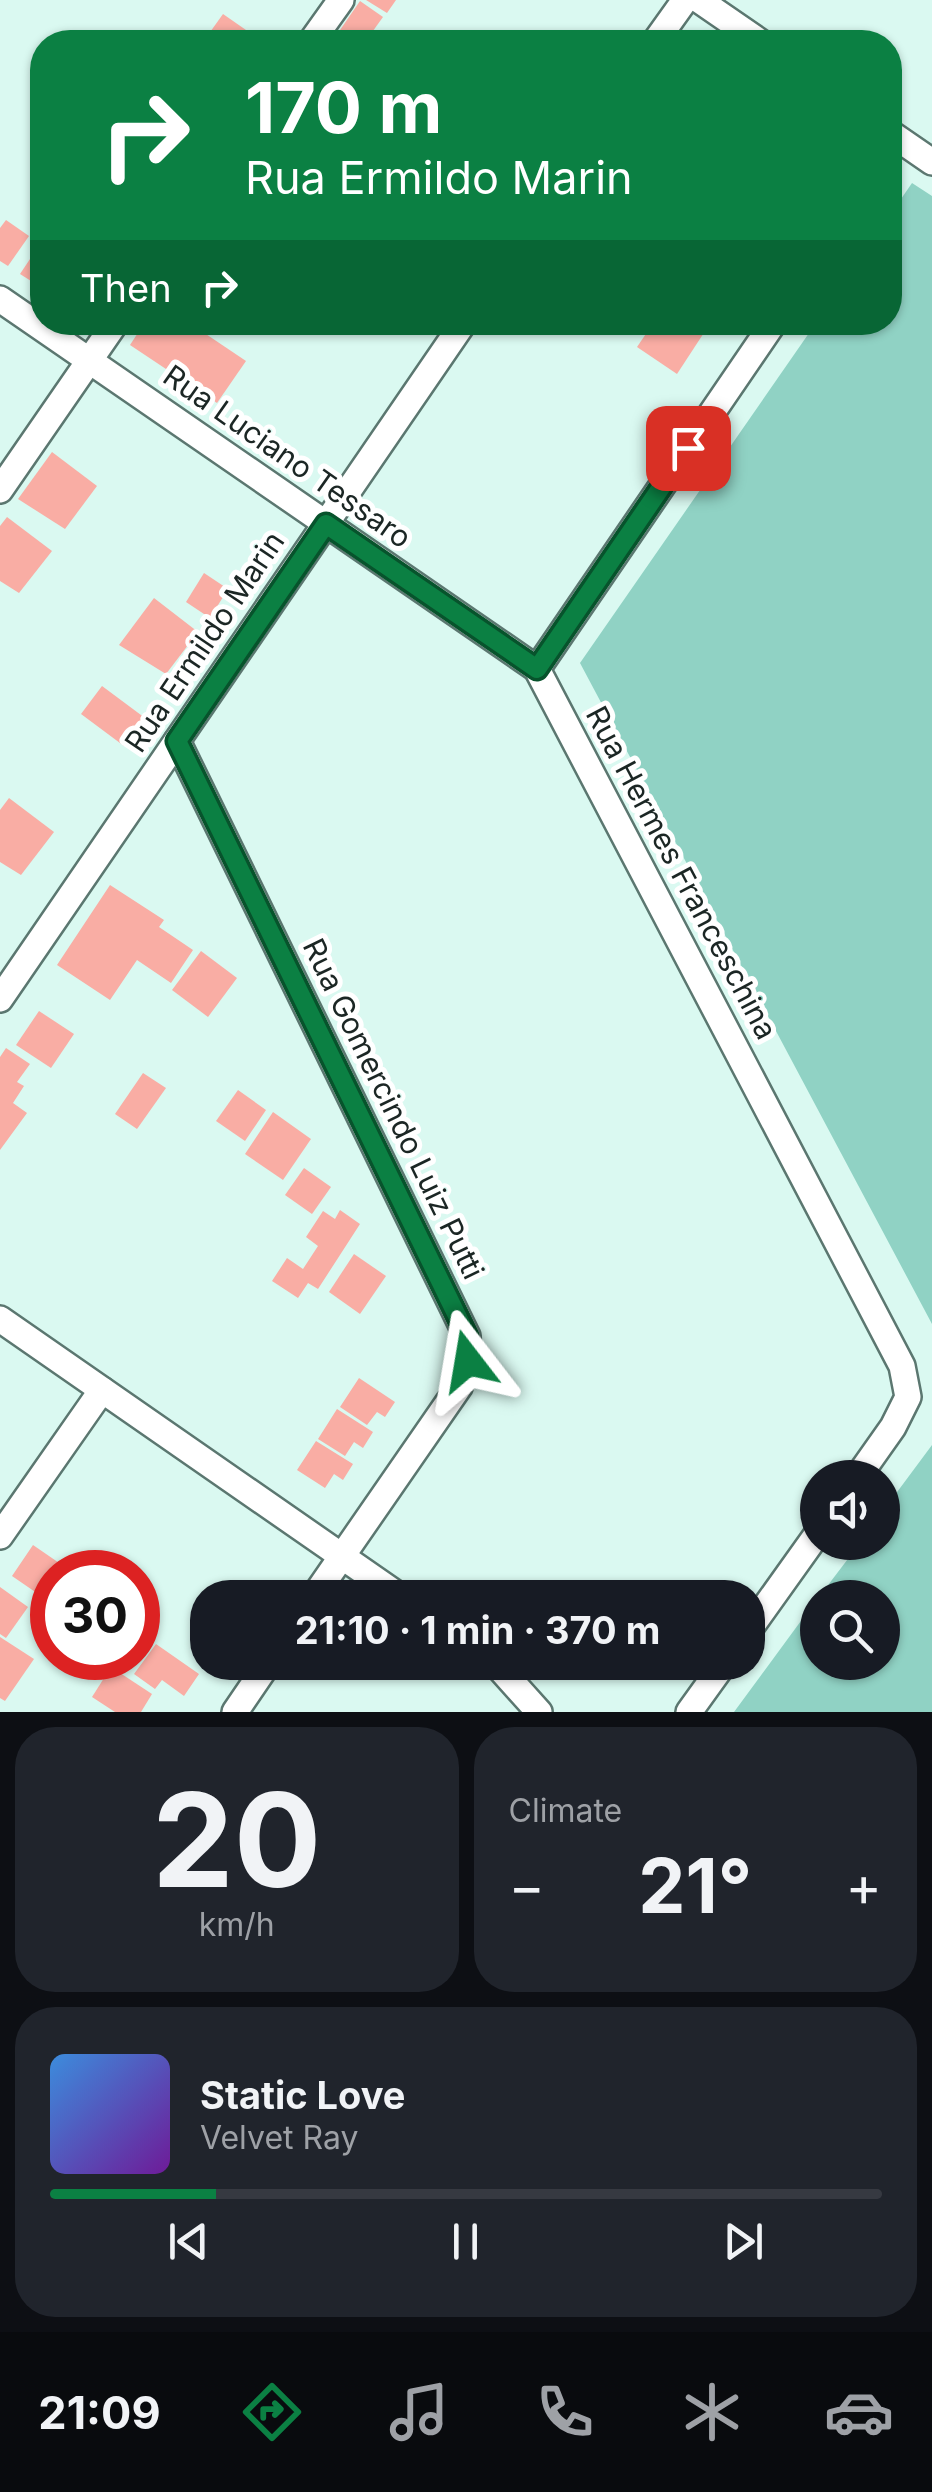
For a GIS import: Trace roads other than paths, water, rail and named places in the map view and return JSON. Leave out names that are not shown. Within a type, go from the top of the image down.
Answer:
[{"type":"street","points":[[320,30],[341,0]]},
{"type":"street","points":[[664,30],[684,0]]},
{"type":"street","points":[[698,0],[742,30]]},
{"type":"street","points":[[902,147],[932,162]]},
{"type":"street","name":"Rua Luciano Tessaro","points":[[0,298],[30,319]]},
{"type":"street","name":"Rua Luciano Tessaro","points":[[54,335],[537,669]]},
{"type":"street","points":[[0,490],[107,335]]},
{"type":"street","name":"Rua Ermildo Marin","points":[[0,999],[455,335]]},
{"type":"street","points":[[537,669],[765,335]]},
{"type":"street","name":"Rua Hermes Franceschina","points":[[537,669],[902,1366],[908,1397],[870,1460]]},
{"type":"street","name":"Rua Gomercindo Luiz Putti","points":[[177,741],[467,1336],[468,1361],[459,1387],[325,1580]]},
{"type":"street","points":[[0,1319],[376,1580]]},
{"type":"street","points":[[0,1536],[102,1390]]},
{"type":"street","points":[[765,1606],[800,1558]]},
{"type":"street","points":[[235,1712],[257,1680]]},
{"type":"street","points":[[511,1680],[540,1712]]},
{"type":"street","points":[[689,1712],[712,1680]]}]
